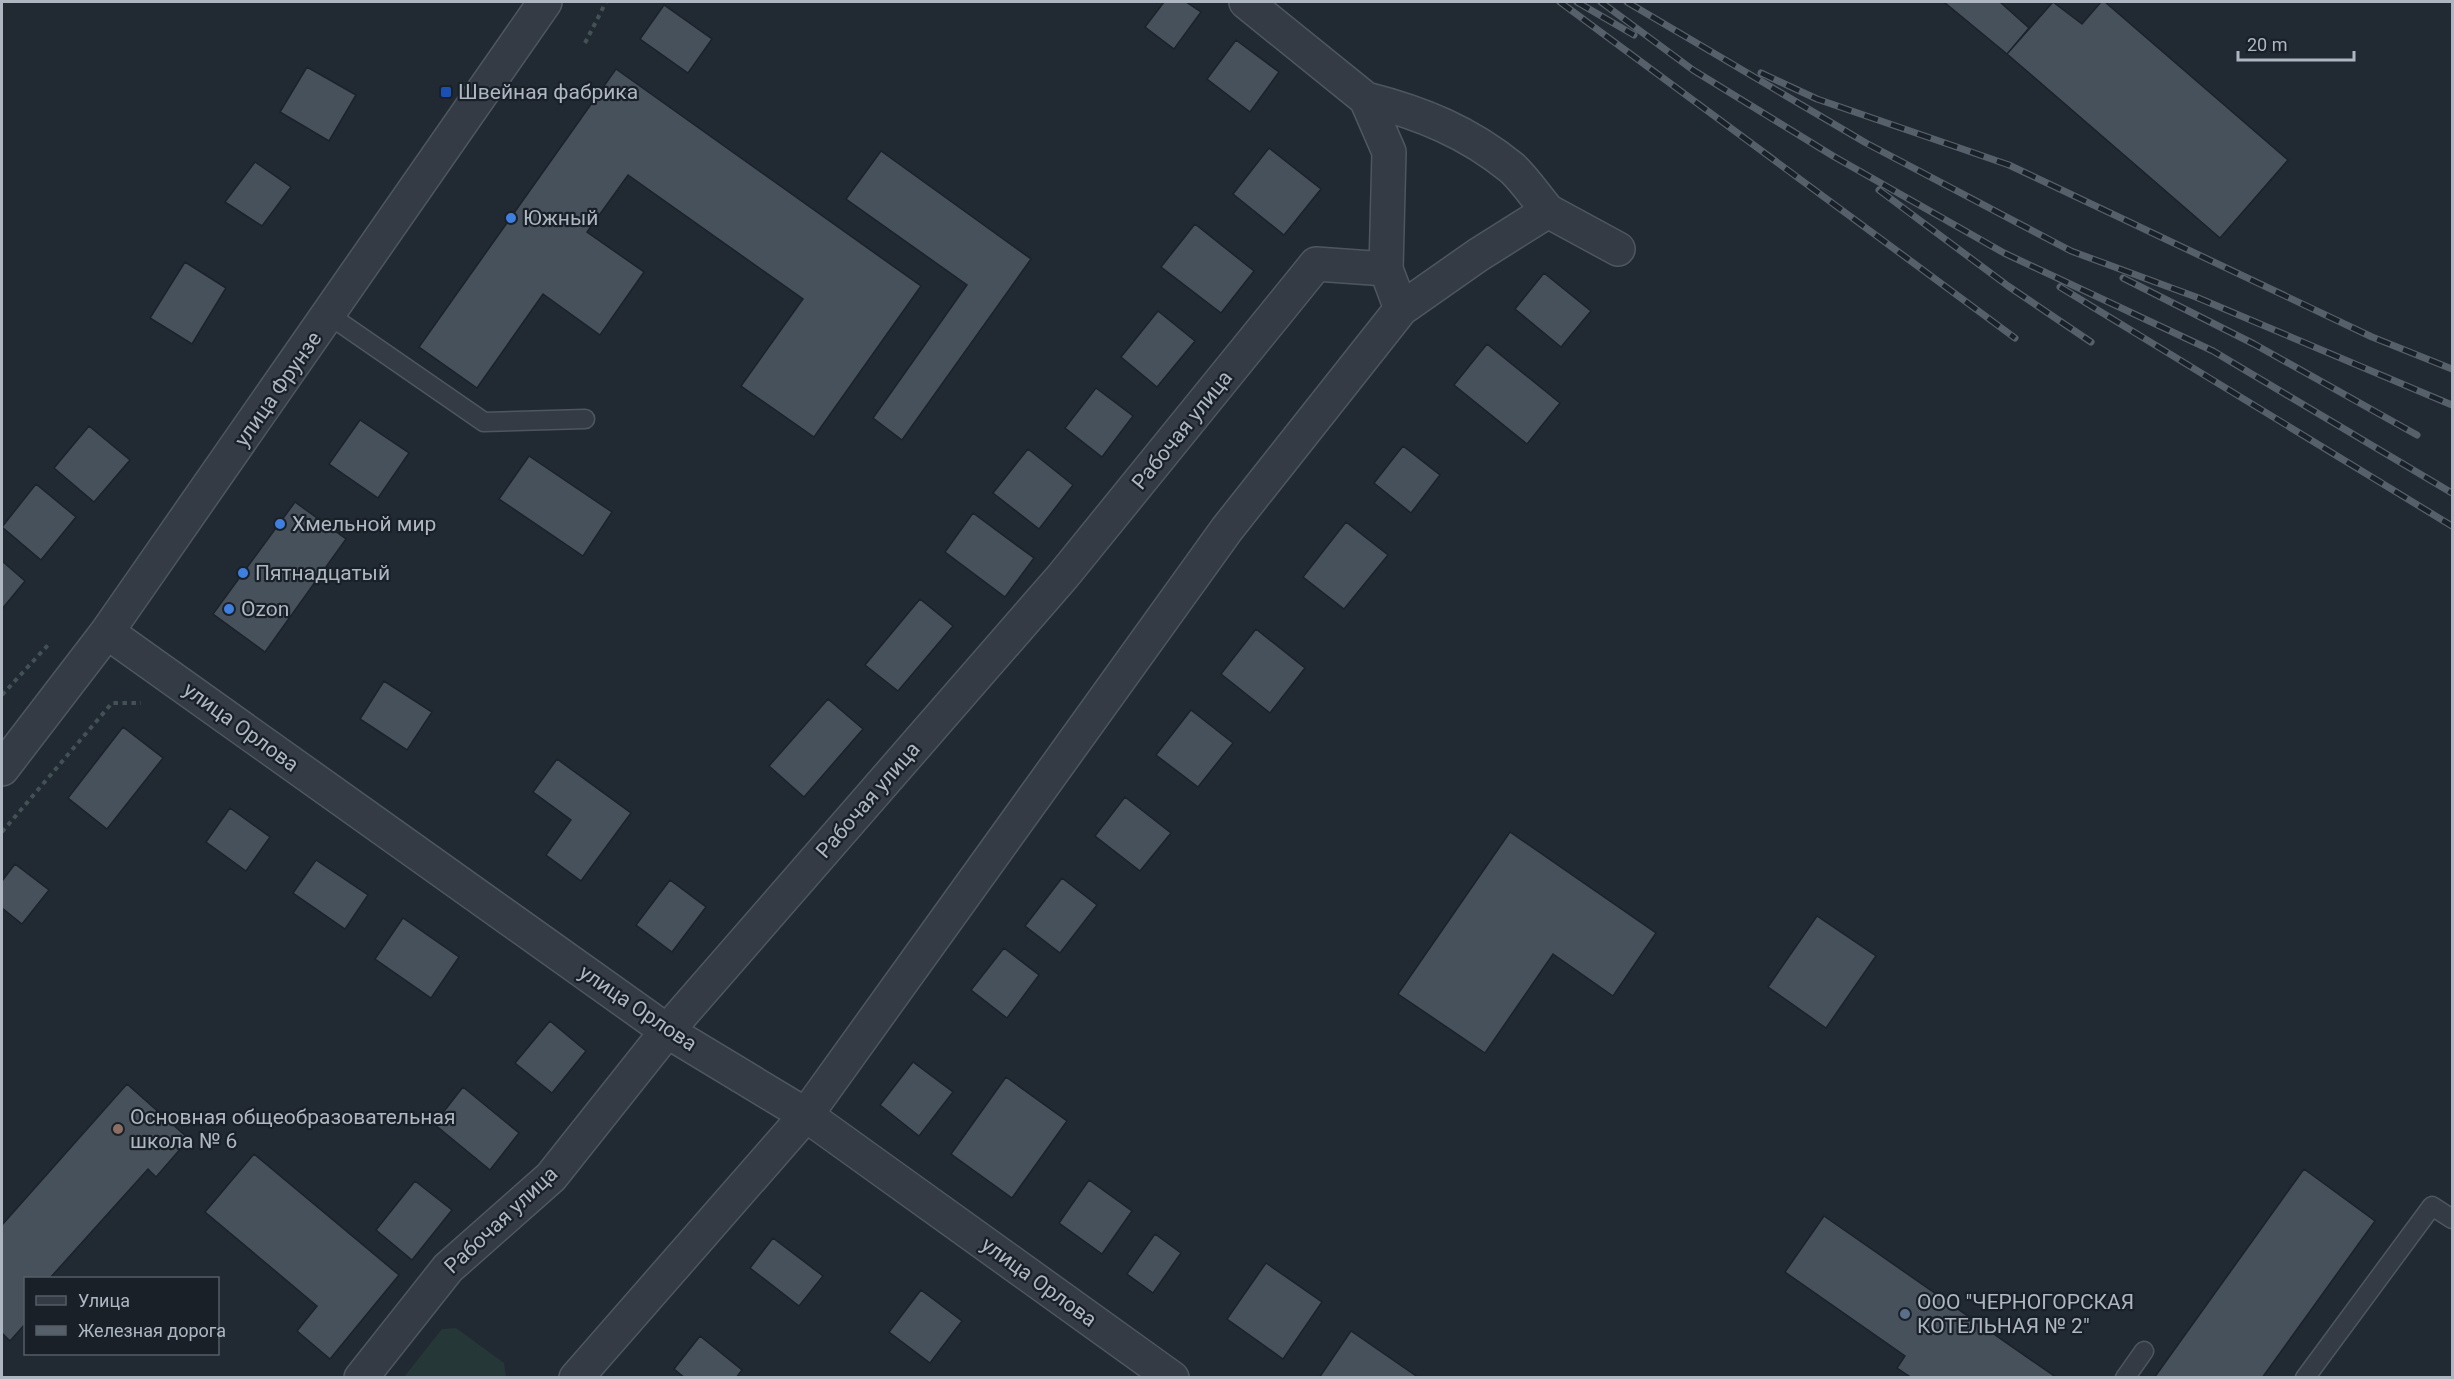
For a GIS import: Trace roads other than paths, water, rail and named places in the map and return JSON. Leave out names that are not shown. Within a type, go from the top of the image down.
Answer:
[{"type":"street","name":"улица Фрунзе","points":[[2,769],[107,632],[545,2]]},
{"type":"street","points":[[1246,2],[1366,99],[1407,110],[1461,132],[1513,170],[1548,211],[1618,249]]},
{"type":"street","points":[[1366,99],[1389,152],[1386,269],[1401,309]]},
{"type":"street","points":[[576,1377],[806,1115],[1227,529],[1401,309],[1478,255],[1548,211]]},
{"type":"street","name":"Рабочая улица","points":[[361,1377],[448,1268],[551,1177],[667,1031],[1063,576],[1316,264],[1386,269]]},
{"type":"street","name":"улица Орлова","points":[[107,632],[667,1031],[806,1115],[1172,1377]]},
{"type":"lane","points":[[329,315],[484,422],[585,419]]},
{"type":"lane","points":[[2305,1377],[2432,1206],[2452,1219]]},
{"type":"lane","points":[[2125,1377],[2144,1351]]},
{"type":"railway","points":[[1560,2],[2015,338]]},
{"type":"railway","points":[[1577,2],[1634,35]]},
{"type":"railway","points":[[1601,2],[1693,70],[1833,156],[2004,253],[2213,351],[2452,493]]},
{"type":"railway","points":[[1627,2],[1866,143],[2071,251],[2196,297],[2452,405]]},
{"type":"railway","points":[[1761,73],[1817,99],[2009,165],[2372,337],[2452,369]]},
{"type":"railway","points":[[1879,190],[2008,286],[2091,342]]},
{"type":"railway","points":[[2123,278],[2254,344],[2417,435]]},
{"type":"railway","points":[[2060,287],[2452,526]]},
{"type":"place","name":"Швейная фабрика","points":[[446,92]]},
{"type":"place","name":"Южный","points":[[511,218]]},
{"type":"place","name":"Хмельной мир","points":[[280,524]]},
{"type":"place","name":"Пятнадцатый","points":[[243,573]]},
{"type":"place","name":"Ozon","points":[[229,609]]},
{"type":"place","name":"Основная общеобразовательная школа № 6","points":[[118,1129]]},
{"type":"place","name":"ООО \"ЧЕРНОГОРСКАЯ КОТЕЛЬНАЯ № 2\"","points":[[1905,1314]]}]
